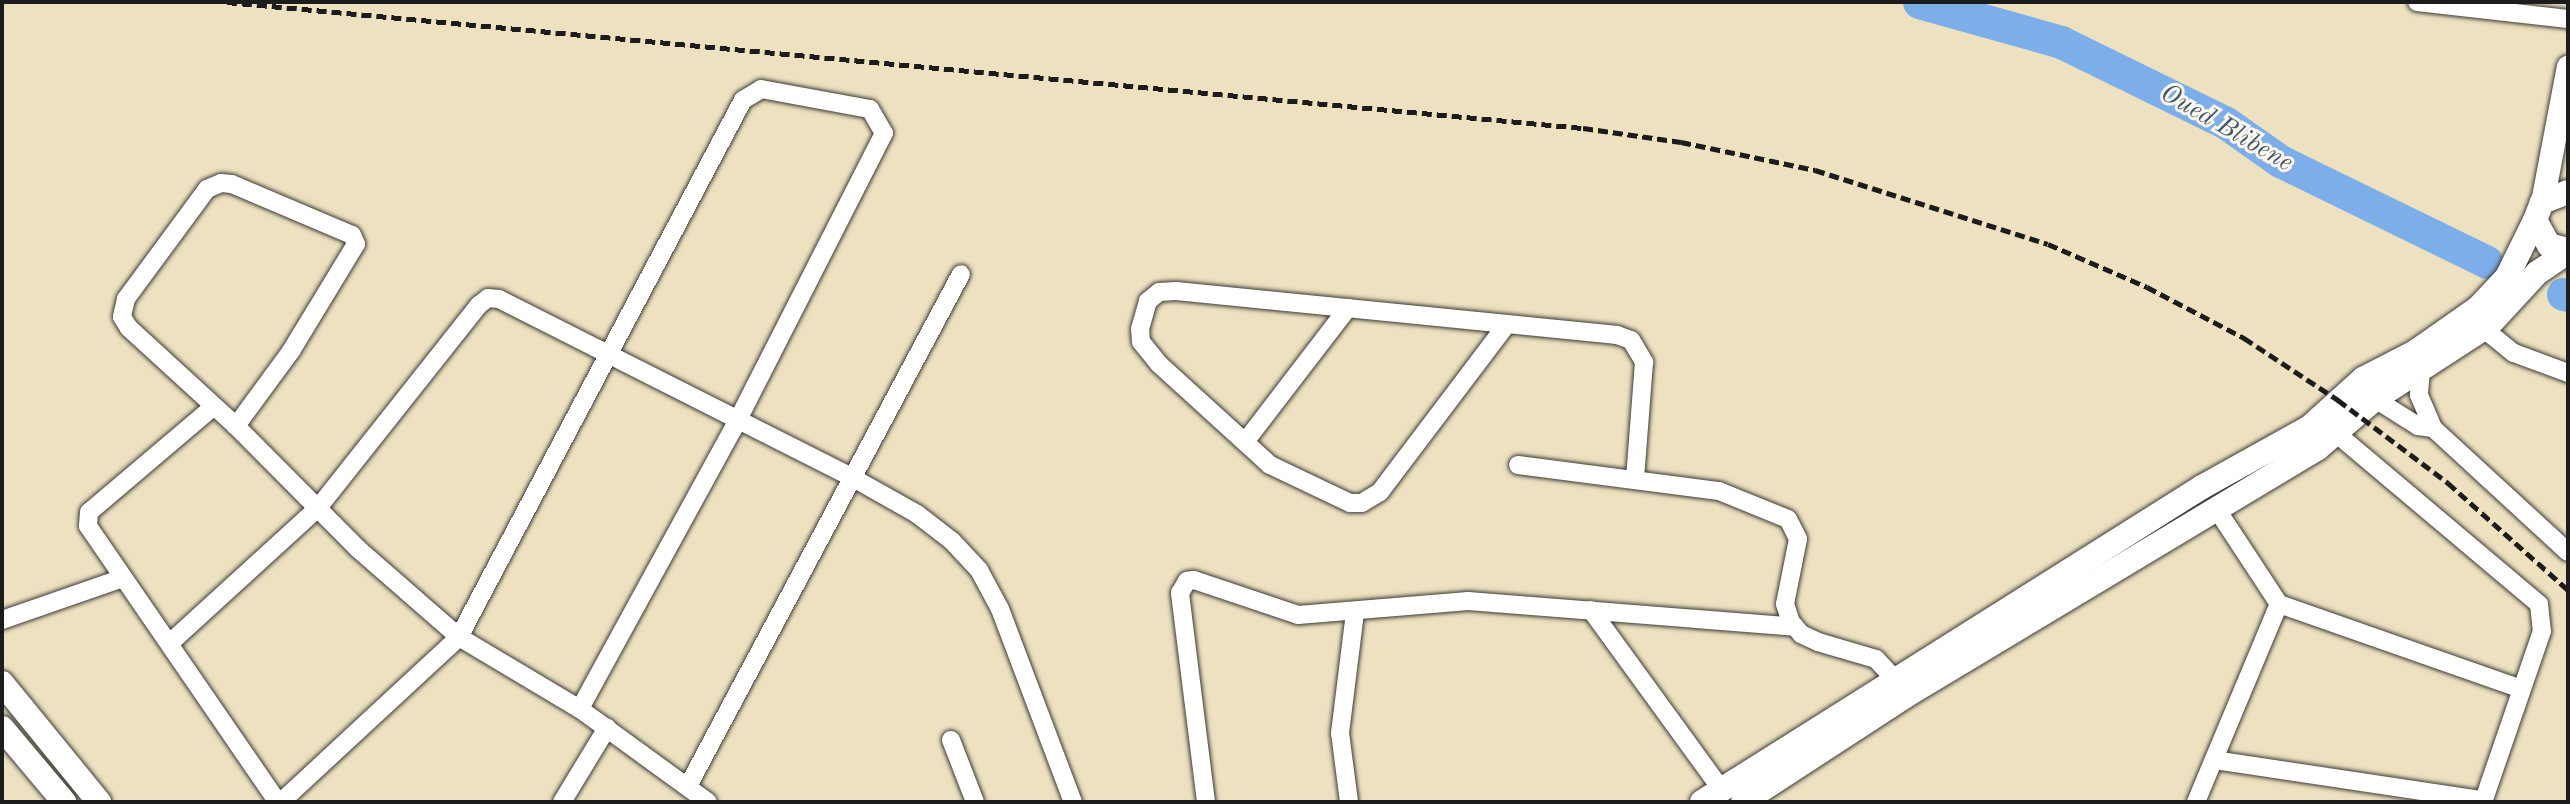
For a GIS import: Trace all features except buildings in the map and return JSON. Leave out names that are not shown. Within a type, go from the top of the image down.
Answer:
[{"type":"main road","points":[[1724,796],[1894,678],[2202,487],[2294,438],[2363,379],[2415,352],[2478,308],[2507,277],[2538,211],[2568,192]]},
{"type":"main road","points":[[2538,211],[2549,246],[2568,251]]},
{"type":"main road","points":[[1724,796],[1907,695],[2216,511],[2337,434],[2375,399],[2484,328],[2537,273],[2568,251]]},
{"type":"main road","points":[[2202,487],[2222,491],[2216,511]]},
{"type":"main road","points":[[2,683],[99,802]]},
{"type":"main road","points":[[2,728],[64,802]]},
{"type":"street","points":[[2417,2],[2568,19]]},
{"type":"street","points":[[2538,211],[2568,66]]},
{"type":"street","points":[[214,407],[89,512],[88,526],[123,579],[171,642],[279,802],[459,637],[605,355],[751,92],[842,102],[870,110],[884,134],[739,418],[580,709]]},
{"type":"street","points":[[236,426],[291,351],[356,244],[352,235],[232,184],[207,189],[126,299],[122,317],[129,328],[236,426],[318,508],[459,637],[580,709],[708,802]]},
{"type":"street","points":[[688,786],[855,479],[961,274]]},
{"type":"street","points":[[1507,324],[1373,499],[1350,503],[1270,465],[1158,363],[1142,342],[1142,313],[1148,301],[1159,292],[1176,291],[1348,308],[1617,335],[1641,351],[1635,478]]},
{"type":"street","points":[[171,642],[318,508],[488,298],[499,299],[605,355],[739,418],[917,514],[979,570],[1000,610],[1073,802]]},
{"type":"street","points":[[1245,442],[1348,308]]},
{"type":"street","points":[[2484,328],[2514,353],[2568,373]]},
{"type":"street","points":[[2421,370],[2419,395],[2433,428],[2568,552]]},
{"type":"street","points":[[2375,399],[2418,426],[2433,428]]},
{"type":"street","points":[[2214,760],[2483,801],[2544,621],[2539,604],[2337,434]]},
{"type":"street","points":[[1518,465],[1635,478],[1719,491],[1788,519],[1798,539],[1785,604],[1795,627]]},
{"type":"street","points":[[2216,511],[2279,604],[2522,689]]},
{"type":"street","points":[[2,620],[123,579]]},
{"type":"street","points":[[1206,802],[1181,586],[1194,580],[1298,615],[1356,613],[1468,601],[1795,627],[1818,642],[1876,659],[1894,678]]},
{"type":"street","points":[[2196,802],[2279,604]]},
{"type":"street","points":[[1591,610],[1724,796]]},
{"type":"street","points":[[1349,802],[1340,733],[1356,613]]},
{"type":"street","points":[[562,802],[607,728]]},
{"type":"street","points":[[951,740],[975,802]]},
{"type":"waterway","name":"Oued Blibene","points":[[1919,2],[2061,42],[2226,123],[2280,161],[2487,262]]},
{"type":"waterway","name":"Oued Blibene","points":[[2563,294],[2568,295]]},
{"type":"railway","points":[[227,2],[1583,128],[1681,142],[1815,170],[2048,244],[2147,287],[2244,338],[2338,400],[2448,483],[2568,590]]}]
